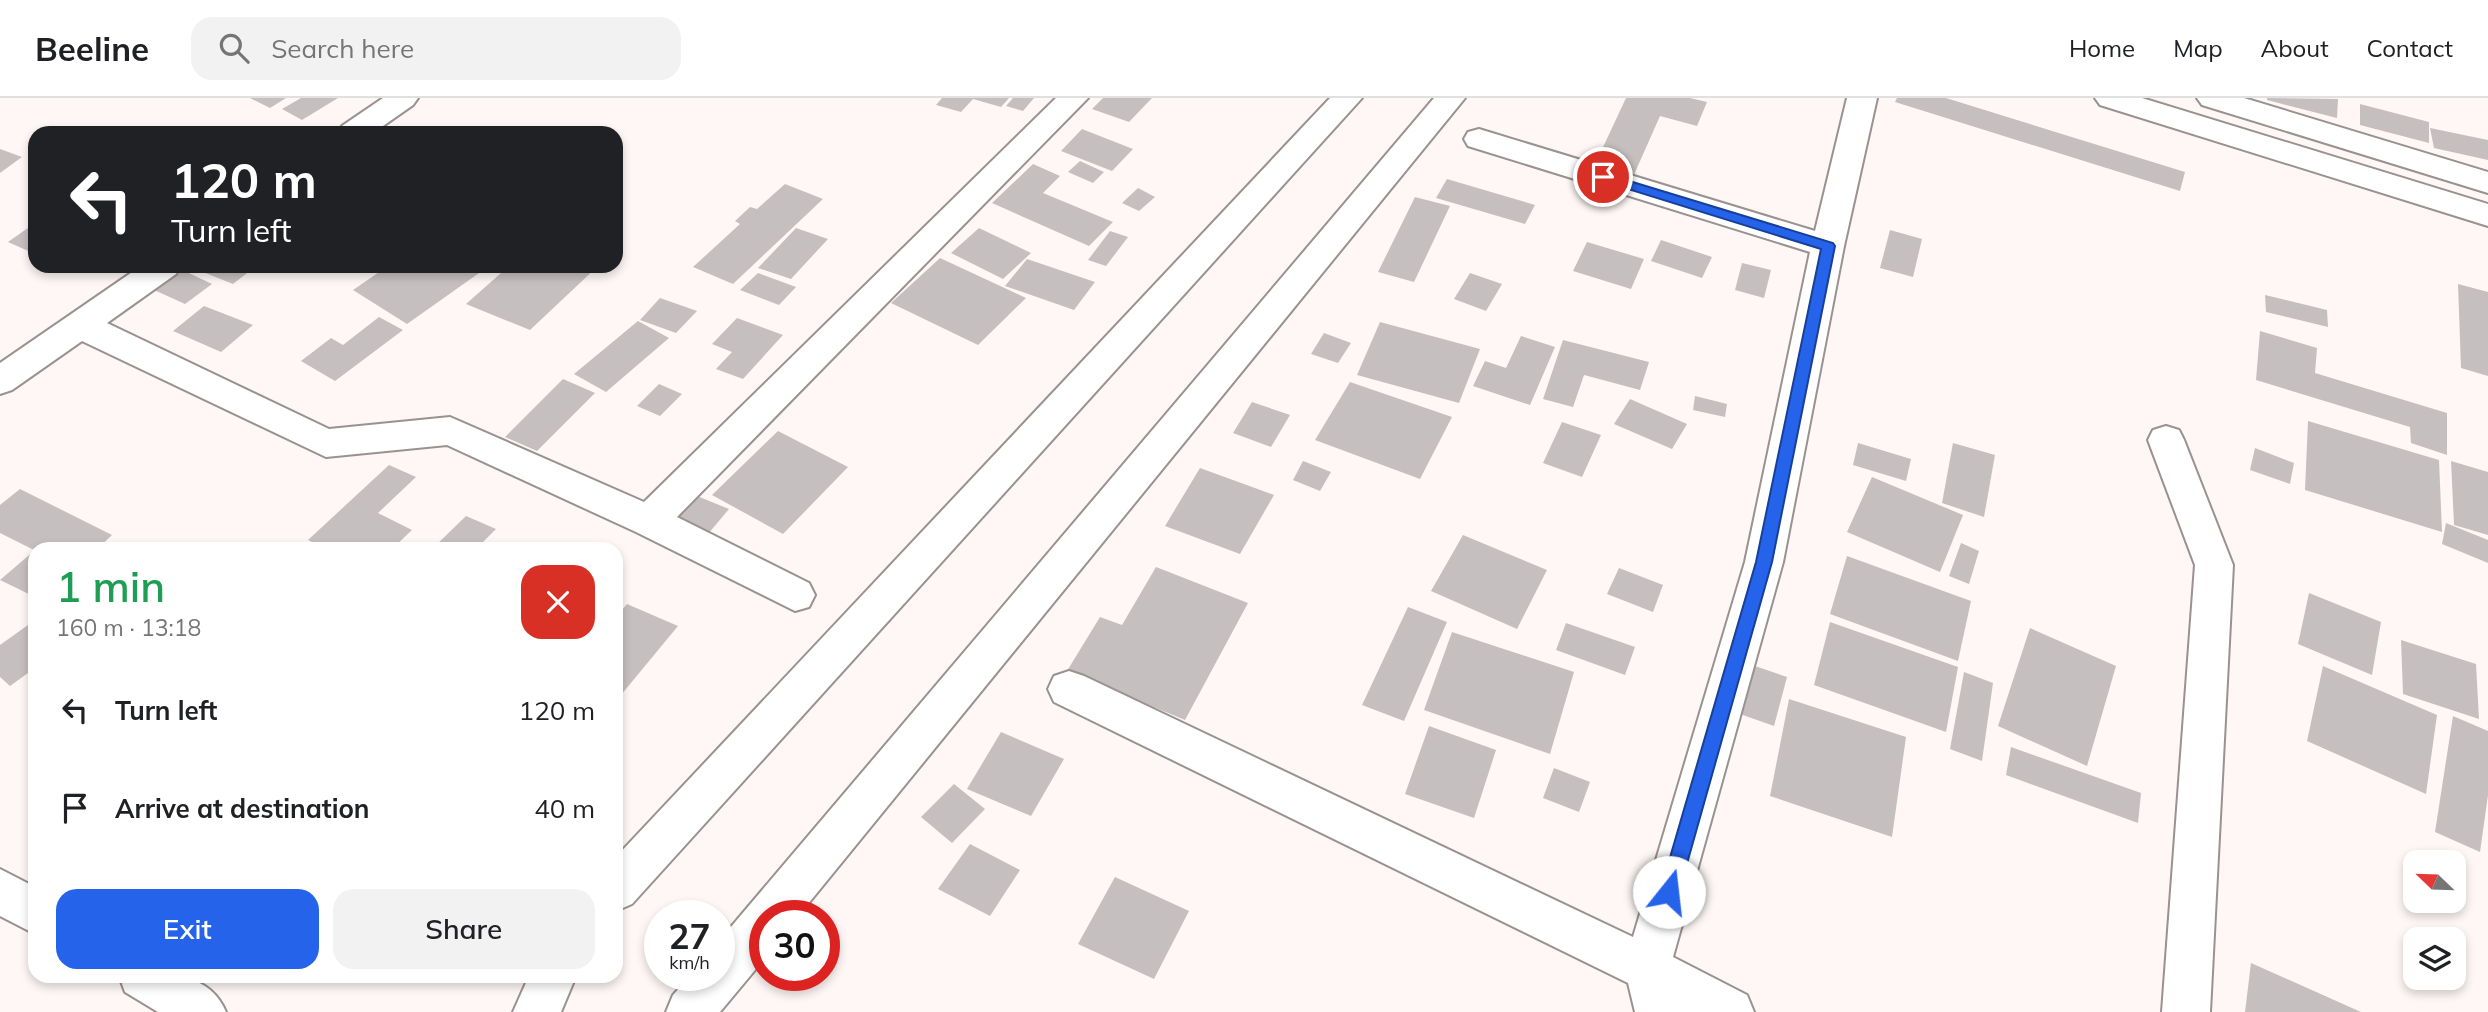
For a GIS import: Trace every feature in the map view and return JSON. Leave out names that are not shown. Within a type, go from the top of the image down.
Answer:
[{"type":"street","points":[[363,126],[403,98]]},
{"type":"street","points":[[649,521],[1073,98]]},
{"type":"street","points":[[623,882],[1347,98]]},
{"type":"street","points":[[782,900],[1450,98]]},
{"type":"street","points":[[1659,1012],[1647,968],[1764,562],[1828,246],[1863,98]]},
{"type":"street","points":[[2110,98],[2488,215]]},
{"type":"street","points":[[2212,98],[2488,183]]},
{"type":"street","points":[[1479,139],[1828,246]]},
{"type":"street","points":[[0,381],[154,273]]},
{"type":"street","points":[[80,324],[326,443],[450,431],[649,521],[795,594]]},
{"type":"street","points":[[2166,440],[2214,565],[2186,1012]]},
{"type":"street","points":[[1069,689],[1647,968],[1730,1012]]},
{"type":"street","points":[[0,891],[28,908]]},
{"type":"street","points":[[690,1012],[749,941]]},
{"type":"street","points":[[154,983],[202,1012]]},
{"type":"street","points":[[537,1012],[549,983]]},
{"type":"building","points":[[250,98],[286,98],[270,108]]},
{"type":"building","points":[[301,98],[338,98],[302,120],[282,109]]},
{"type":"building","points":[[942,98],[1009,98],[1001,107],[973,99],[961,112],[936,105]]},
{"type":"building","points":[[1013,98],[1034,98],[1023,111],[1006,106]]},
{"type":"building","points":[[1103,98],[1152,98],[1129,122],[1092,109]]},
{"type":"building","points":[[1626,98],[1690,98],[1707,102],[1697,126],[1660,116],[1629,186],[1590,175]]},
{"type":"building","points":[[1897,98],[1946,98],[2185,172],[2180,191],[1895,102]]},
{"type":"building","points":[[2338,99],[2337,118],[2267,100]]},
{"type":"building","points":[[2360,104],[2429,122],[2429,143],[2360,125]]},
{"type":"building","points":[[2430,128],[2488,140],[2488,160],[2434,148]]},
{"type":"building","points":[[1082,129],[1133,149],[1112,171],[1061,151]]},
{"type":"building","points":[[0,149],[22,157],[0,173]]},
{"type":"building","points":[[1080,161],[1104,172],[1093,183],[1068,172]]},
{"type":"building","points":[[1033,164],[1060,176],[1043,193],[1113,222],[1089,246],[992,203]]},
{"type":"building","points":[[1447,179],[1535,205],[1525,224],[1436,198]]},
{"type":"building","points":[[785,184],[823,199],[733,284],[693,267],[740,224],[735,221],[750,207],[757,209]]},
{"type":"building","points":[[1138,188],[1155,197],[1139,211],[1122,203]]},
{"type":"building","points":[[1415,197],[1450,206],[1414,282],[1378,272]]},
{"type":"building","points":[[28,228],[28,251],[8,242]]},
{"type":"building","points":[[796,228],[828,239],[791,279],[758,268]]},
{"type":"building","points":[[979,228],[1031,253],[1003,279],[951,253]]},
{"type":"building","points":[[1890,230],[1922,239],[1913,277],[1880,268]]},
{"type":"building","points":[[1110,231],[1128,237],[1106,266],[1088,260]]},
{"type":"building","points":[[1661,240],[1712,257],[1702,278],[1651,261]]},
{"type":"building","points":[[1587,242],[1644,259],[1631,289],[1573,271]]},
{"type":"building","points":[[940,258],[1026,298],[978,345],[891,303]]},
{"type":"building","points":[[1027,259],[1095,282],[1074,310],[1005,286]]},
{"type":"building","points":[[1742,263],[1771,270],[1764,298],[1735,290]]},
{"type":"building","points":[[159,273],[189,273],[212,284],[185,304],[143,285]]},
{"type":"building","points":[[206,273],[247,273],[233,284]]},
{"type":"building","points":[[378,273],[479,273],[407,324],[353,290]]},
{"type":"building","points":[[501,273],[591,273],[530,330],[466,304]]},
{"type":"building","points":[[758,273],[796,287],[779,305],[740,290]]},
{"type":"building","points":[[1470,273],[1502,284],[1486,311],[1454,299]]},
{"type":"building","points":[[2458,284],[2488,292],[2488,376],[2461,368]]},
{"type":"building","points":[[2265,295],[2327,310],[2328,327],[2266,312]]},
{"type":"building","points":[[660,298],[697,311],[676,333],[640,320]]},
{"type":"building","points":[[204,306],[253,325],[221,352],[173,331]]},
{"type":"building","points":[[379,317],[403,330],[335,381],[301,361],[331,338],[343,345]]},
{"type":"building","points":[[737,318],[783,335],[743,379],[716,369],[732,352],[712,344]]},
{"type":"building","points":[[638,321],[669,338],[606,392],[574,374]]},
{"type":"building","points":[[1380,322],[1480,349],[1459,403],[1357,375]]},
{"type":"building","points":[[2260,331],[2317,348],[2315,373],[2447,413],[2447,455],[2411,443],[2410,427],[2256,380]]},
{"type":"building","points":[[1324,333],[1351,343],[1338,363],[1311,354]]},
{"type":"building","points":[[1521,336],[1555,347],[1530,405],[1473,386],[1485,361],[1506,368]]},
{"type":"building","points":[[1563,340],[1649,362],[1640,390],[1584,375],[1573,407],[1543,399]]},
{"type":"building","points":[[563,379],[595,393],[537,451],[505,437]]},
{"type":"building","points":[[1350,382],[1452,417],[1420,479],[1315,440]]},
{"type":"building","points":[[659,384],[682,394],[660,416],[637,406]]},
{"type":"building","points":[[1695,396],[1727,404],[1725,417],[1693,410]]},
{"type":"building","points":[[1630,399],[1687,424],[1672,449],[1614,424]]},
{"type":"building","points":[[1252,402],[1290,415],[1271,447],[1233,433]]},
{"type":"building","points":[[2308,421],[2439,460],[2442,532],[2305,490]]},
{"type":"building","points":[[1562,422],[1601,435],[1582,477],[1543,463]]},
{"type":"building","points":[[778,431],[848,467],[783,534],[712,495]]},
{"type":"building","points":[[1858,443],[1911,459],[1906,481],[1853,465]]},
{"type":"building","points":[[1953,443],[1995,455],[1984,517],[1942,503]]},
{"type":"building","points":[[2255,448],[2294,463],[2290,484],[2250,470]]},
{"type":"building","points":[[1303,461],[1331,472],[1320,491],[1293,480]]},
{"type":"building","points":[[2451,461],[2488,472],[2488,535],[2454,525]]},
{"type":"building","points":[[389,465],[416,477],[378,513],[412,530],[399,542],[308,540]]},
{"type":"building","points":[[1200,468],[1274,495],[1240,554],[1165,526]]},
{"type":"building","points":[[1872,477],[1963,515],[1940,572],[1847,532]]},
{"type":"building","points":[[20,489],[112,535],[105,542],[28,542],[28,547],[0,533],[0,505]]},
{"type":"building","points":[[697,496],[729,509],[708,534],[676,521]]},
{"type":"building","points":[[466,516],[496,529],[483,542],[439,542]]},
{"type":"building","points":[[2446,523],[2488,540],[2488,563],[2442,544]]},
{"type":"building","points":[[1463,535],[1547,570],[1517,629],[1431,591]]},
{"type":"building","points":[[1961,543],[1979,551],[1969,584],[1949,576]]},
{"type":"building","points":[[28,556],[28,594],[0,580]]},
{"type":"building","points":[[1847,556],[1971,601],[1958,661],[1830,614]]},
{"type":"building","points":[[1156,567],[1248,603],[1185,720],[1067,671],[1100,617],[1122,625]]},
{"type":"building","points":[[1619,568],[1663,585],[1653,612],[1607,594]]},
{"type":"building","points":[[2309,593],[2381,622],[2372,675],[2298,644]]},
{"type":"building","points":[[627,604],[678,626],[623,693],[623,609]]},
{"type":"building","points":[[1408,607],[1447,622],[1404,721],[1362,705]]},
{"type":"building","points":[[1830,622],[1958,667],[1946,732],[1814,685]]},
{"type":"building","points":[[1566,623],[1635,647],[1625,675],[1556,650]]},
{"type":"building","points":[[28,625],[28,673],[10,686],[0,677],[0,645]]},
{"type":"building","points":[[2030,628],[2116,666],[2087,766],[1998,726]]},
{"type":"building","points":[[1452,632],[1574,672],[1550,754],[1424,710]]},
{"type":"building","points":[[2401,640],[2476,664],[2479,719],[2403,694]]},
{"type":"building","points":[[1755,666],[1787,677],[1774,726],[1740,714]]},
{"type":"building","points":[[2323,666],[2437,715],[2426,794],[2307,741]]},
{"type":"building","points":[[1964,672],[1993,683],[1982,761],[1950,749]]},
{"type":"building","points":[[1789,699],[1906,737],[1892,837],[1770,796]]},
{"type":"building","points":[[2453,716],[2488,731],[2488,795],[2480,852],[2435,832]]},
{"type":"building","points":[[1429,726],[1496,750],[1474,818],[1405,794]]},
{"type":"building","points":[[1001,732],[1064,759],[1031,816],[967,789]]},
{"type":"building","points":[[2011,747],[2141,793],[2138,823],[2006,775]]},
{"type":"building","points":[[1554,768],[1590,782],[1579,812],[1543,798]]},
{"type":"building","points":[[954,784],[985,809],[952,843],[921,817]]},
{"type":"building","points":[[970,844],[1020,870],[990,916],[938,889]]},
{"type":"building","points":[[1115,877],[1189,911],[1154,979],[1078,944]]},
{"type":"building","points":[[2251,963],[2361,1012],[2245,1012]]},
{"type":"route","points":[[1603,177],[1828,246],[1764,562],[1669,892]]}]
